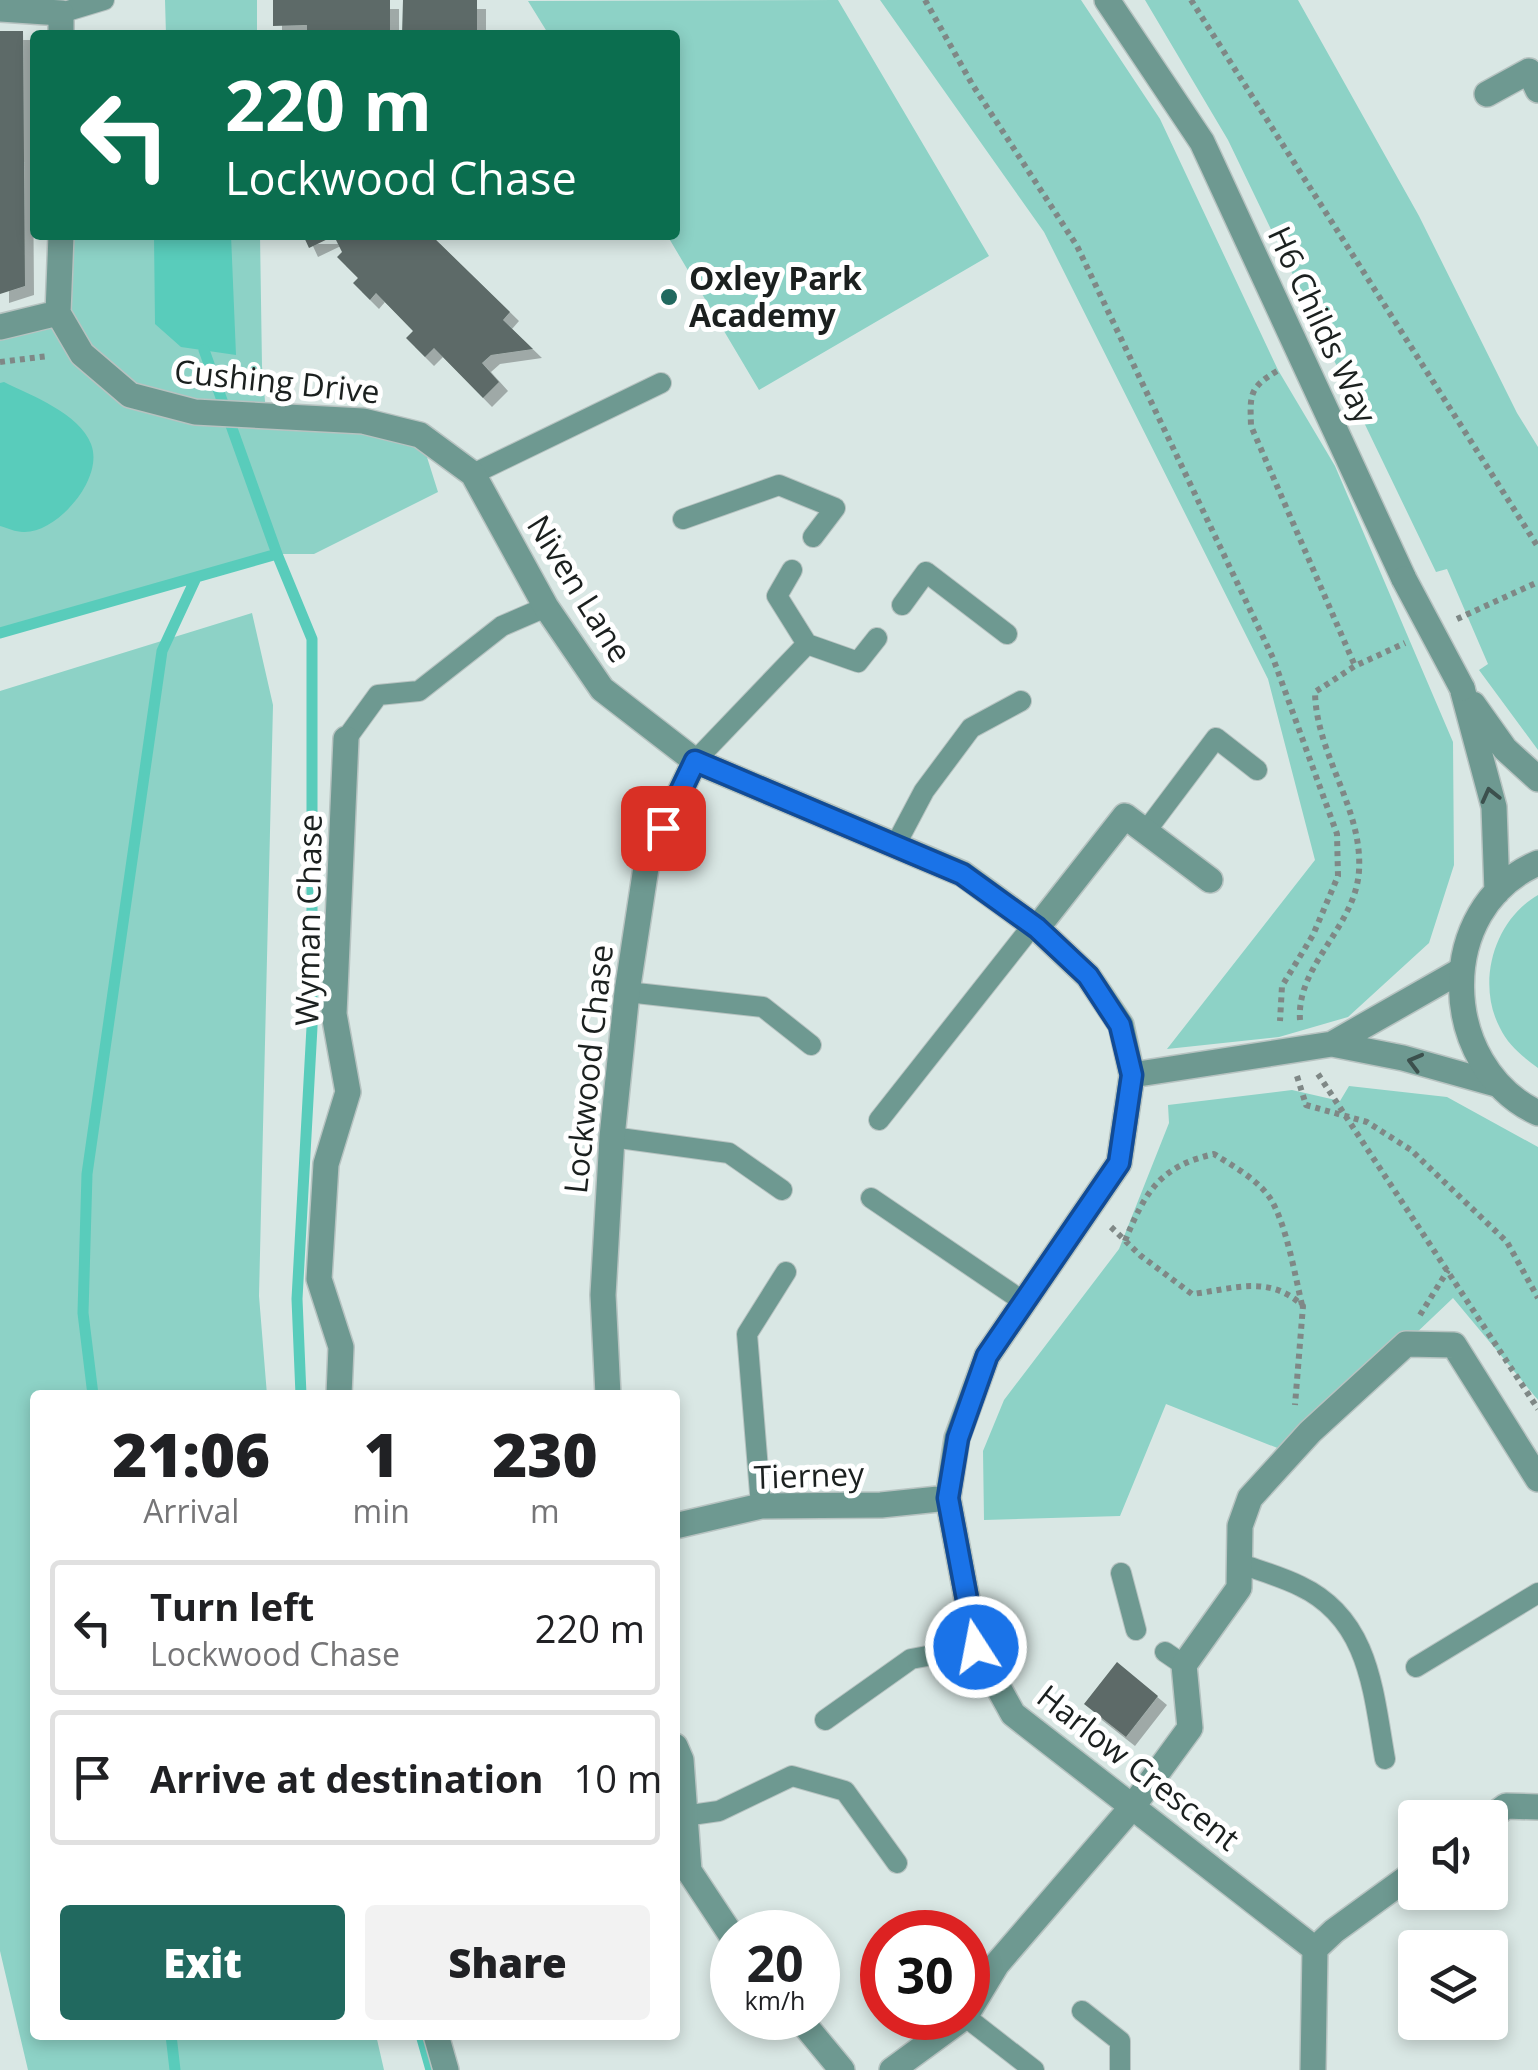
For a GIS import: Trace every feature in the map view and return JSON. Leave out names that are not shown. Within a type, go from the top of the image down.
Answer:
[{"type":"street","name":"H6 Childs Way","points":[[1107,0],[1202,142],[1404,580],[1462,688],[1505,749],[1538,779]]},
{"type":"street","points":[[0,8],[61,24]]},
{"type":"street","points":[[1487,94],[1529,71],[1538,90]]},
{"type":"street","points":[[0,327],[58,313],[60,240]]},
{"type":"street","name":"Cushing Drive","points":[[58,313],[82,354],[130,395],[195,412],[363,421],[420,434],[473,474]]},
{"type":"street","name":"Niven Lane","points":[[473,474],[546,607],[602,689],[695,761]]},
{"type":"street","name":"H6 Childs Way","points":[[1462,688],[1494,808],[1497,892]]},
{"type":"street","name":"Wyman Chase","points":[[338,1390],[341,1347],[319,1279],[326,1164],[348,1092],[334,1014],[346,739]]},
{"type":"street","name":"Harlow Crescent","points":[[695,761],[962,874],[1035,926],[1088,976],[1120,1025],[1132,1075],[1119,1163],[987,1356],[958,1438],[948,1498],[976,1647],[1013,1714],[1315,1949]]},
{"type":"street","name":"Lockwood Chase","points":[[608,1390],[603,1296],[612,1137],[627,992],[646,861],[695,761]]},
{"type":"street","points":[[1035,926],[1125,816],[1210,880]]},
{"type":"street","points":[[1538,863],[1497,892],[1472,928],[1460,971],[1461,1012],[1473,1050],[1496,1084],[1524,1107],[1538,1113]]},
{"type":"street","points":[[1310,1049],[1460,971]]},
{"type":"street","points":[[1132,1075],[1310,1049],[1403,1058],[1496,1084]]},
{"type":"street","points":[[990,1976],[1133,1806],[1190,1728],[1174,1658],[1239,1588],[1240,1526],[1250,1498],[1310,1432],[1406,1344],[1454,1344],[1538,1479]]},
{"type":"street","name":"Tierney","points":[[680,1525],[762,1506],[881,1506],[948,1498]]},
{"type":"street","points":[[680,1760],[689,1871],[715,1910]]},
{"type":"street","points":[[1508,1806],[1538,1806]]},
{"type":"street","points":[[1313,2070],[1315,1949],[1398,1884]]},
{"type":"street","points":[[437,2040],[446,2070]]},
{"type":"street","points":[[817,2040],[842,2070]]},
{"type":"street","points":[[892,2070],[933,2040]]},
{"type":"lane","points":[[61,24],[104,0]]},
{"type":"lane","points":[[473,474],[661,383]]},
{"type":"lane","points":[[683,519],[779,485],[834,508],[813,537]]},
{"type":"lane","points":[[792,570],[776,596],[807,644],[858,662],[877,638]]},
{"type":"lane","points":[[902,605],[926,572],[1007,634]]},
{"type":"lane","points":[[346,739],[378,695],[419,691],[502,626],[546,607]]},
{"type":"lane","points":[[695,761],[807,644]]},
{"type":"lane","points":[[896,844],[924,792],[971,728],[1021,701]]},
{"type":"lane","points":[[1146,831],[1216,738],[1257,770]]},
{"type":"lane","points":[[879,1120],[1035,926]]},
{"type":"lane","points":[[627,992],[763,1007],[811,1045]]},
{"type":"lane","points":[[612,1137],[729,1153],[782,1190]]},
{"type":"lane","points":[[871,1198],[1024,1302]]},
{"type":"lane","points":[[762,1506],[747,1334],[786,1272]]},
{"type":"lane","points":[[1242,1564],[1303,1587],[1344,1618],[1369,1665],[1384,1758]]},
{"type":"lane","points":[[1120,1573],[1136,1630]]},
{"type":"lane","points":[[1416,1667],[1538,1593]]},
{"type":"lane","points":[[825,1720],[910,1659],[976,1647]]},
{"type":"lane","points":[[684,1816],[719,1811],[792,1776],[845,1791],[898,1863]]},
{"type":"lane","points":[[1082,2011],[1120,2041],[1120,2070]]},
{"type":"lane","points":[[990,2035],[1034,2070]]},
{"type":"path","points":[[925,0],[972,84],[1077,246],[1273,658],[1337,834],[1338,876],[1313,935],[1282,986],[1280,1020],[1310,1049],[1306,1106],[1366,1122],[1411,1150],[1507,1242],[1538,1298]]},
{"type":"path","points":[[1191,0],[1538,547]]},
{"type":"path","points":[[0,362],[16,357],[82,354]]},
{"type":"path","points":[[1272,356],[1278,370],[1257,383],[1250,400],[1252,426],[1354,666]]},
{"type":"path","points":[[1451,622],[1538,582]]},
{"type":"path","points":[[1416,638],[1354,666],[1315,692],[1316,720],[1358,835],[1359,875],[1338,933],[1305,980],[1298,1016],[1324,1087],[1538,1409]]},
{"type":"path","points":[[1125,1240],[1154,1184],[1187,1160],[1214,1154],[1243,1172],[1270,1199],[1289,1250],[1303,1306],[1295,1410],[1310,1432]]},
{"type":"path","points":[[1090,1206],[1192,1294],[1267,1285],[1289,1293],[1303,1306]]},
{"type":"path","points":[[1406,1344],[1448,1270]]},
{"type":"shaded area","points":[[165,0],[257,0],[257,30],[166,30]]},
{"type":"shaded area","points":[[838,0],[989,256],[759,390],[670,240],[680,240],[680,30],[546,30],[528,1]]},
{"type":"shaded area","points":[[880,0],[1081,0],[1160,119],[1278,370],[1335,466],[1453,742],[1454,865],[1429,943],[1348,1017],[1279,1037],[1167,1049],[1315,860],[1268,679],[1044,232]]},
{"type":"shaded area","points":[[1145,0],[1298,0],[1419,216],[1517,413],[1538,447],[1538,750],[1479,670],[1488,664],[1447,569],[1436,572],[1228,140]]},
{"type":"shaded area","points":[[61,240],[260,240],[266,413],[420,435],[438,492],[314,554],[277,554],[0,633],[0,327],[58,313]]},
{"type":"shaded area","points":[[154,240],[231,240],[236,355],[181,347],[155,324]]},
{"type":"shaded area","points":[[0,383],[66,414],[91,444],[91,473],[84,488],[63,514],[36,530],[20,532],[0,526]]},
{"type":"shaded area","points":[[252,613],[273,705],[259,1296],[267,1390],[30,1390],[30,2040],[377,2040],[384,2070],[28,2070],[0,1951],[0,691]]},
{"type":"shaded area","points":[[1538,895],[1538,1068],[1503,1034],[1493,1010],[1490,973],[1500,936],[1510,920]]},
{"type":"shaded area","points":[[1349,1086],[1447,1097],[1538,1147],[1538,1400],[1453,1298],[1290,1453],[1166,1404],[1120,1516],[984,1520],[983,1451],[1004,1400],[1119,1249],[1169,1123],[1168,1105],[1292,1090],[1340,1101]]},
{"type":"building","points":[[273,0],[390,0],[390,30],[273,26]]},
{"type":"building","points":[[403,0],[477,0],[477,30],[402,30]]},
{"type":"building","points":[[0,31],[23,31],[25,286],[0,294]]},
{"type":"building","points":[[305,240],[326,240],[309,248]]},
{"type":"building","points":[[336,240],[436,240],[510,312],[503,320],[533,349],[491,355],[482,363],[499,382],[483,398],[434,348],[425,357],[406,338],[413,331],[376,293],[370,300],[353,283],[358,278],[337,257],[342,252]]},
{"type":"building","points":[[1117,1662],[1158,1696],[1126,1737],[1084,1704]]},
{"type":"waterway","points":[[204,350],[277,554],[312,639],[312,1027],[297,1299],[301,1390]]},
{"type":"waterway","points":[[0,633],[277,554]]},
{"type":"waterway","points":[[92,1390],[83,1313],[87,1174],[162,651],[195,580]]},
{"type":"waterway","points":[[172,2040],[175,2070]]},
{"type":"waterway","points":[[422,2040],[431,2070]]},
{"type":"place","name":"Oxley Park Academy","points":[[669,297]]},
{"type":"route","points":[[663,828],[695,761],[896,844],[962,874],[1037,928],[1088,976],[1120,1025],[1132,1075],[1119,1163],[987,1356],[958,1438],[948,1498],[976,1647]]}]
